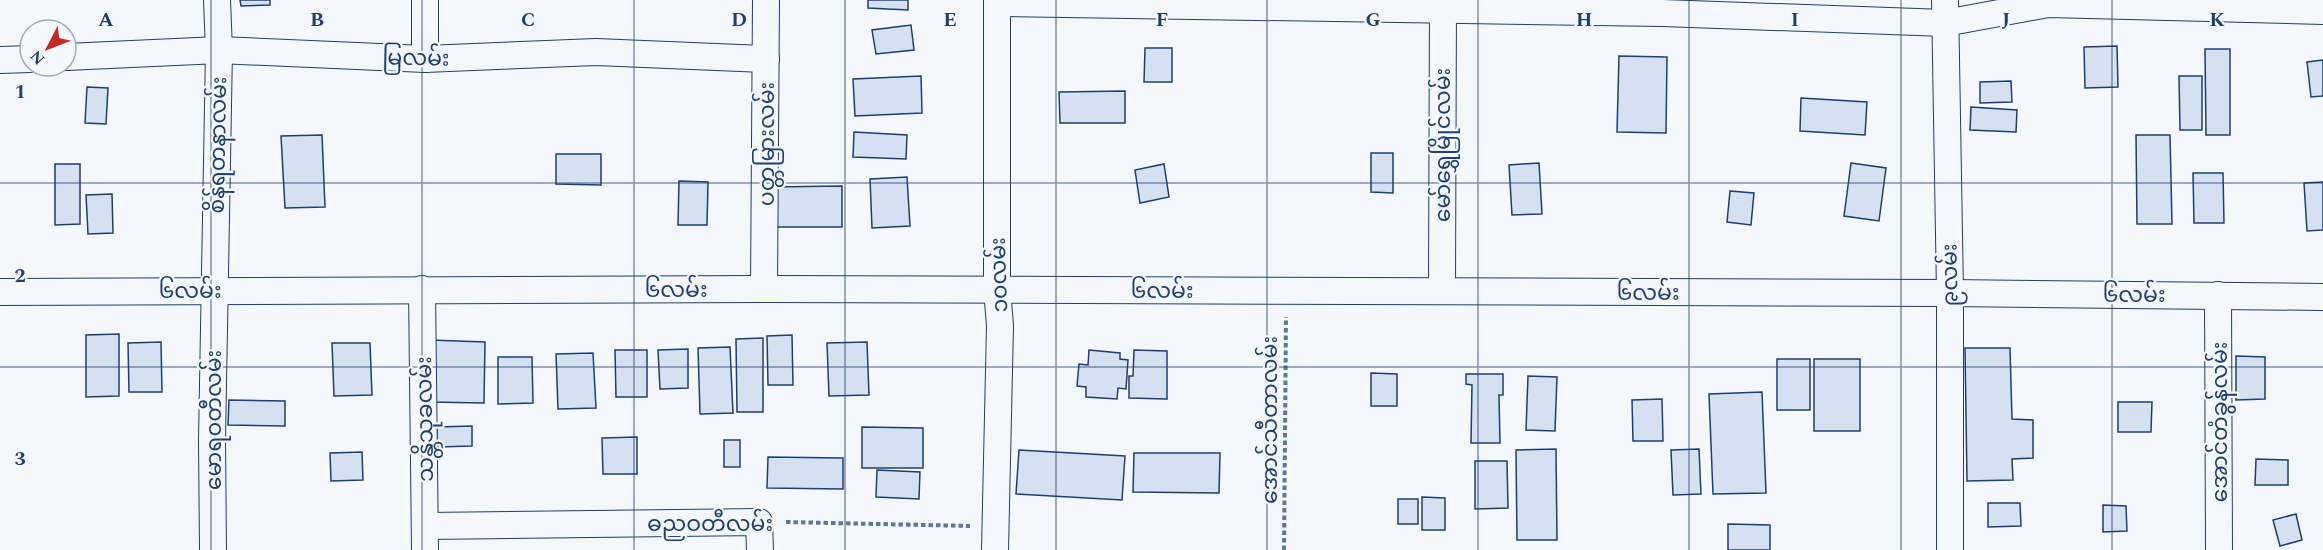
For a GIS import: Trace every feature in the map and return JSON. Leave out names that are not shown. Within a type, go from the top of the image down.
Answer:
[{"type":"street","name":"စိန်ရတနာလမ်း","points":[[214,290],[219,50],[217,0]]},
{"type":"street","points":[[425,0],[425,59]]},
{"type":"street","name":"ပတ္တမြားလမ်း","points":[[764,289],[766,0]]},
{"type":"street","points":[[997,1],[1443,5],[1662,13],[1945,12],[2048,4],[2225,4],[2323,11]]},
{"type":"street","name":"၁၀လမ်း","points":[[995,538],[1000,326],[997,289],[997,1]]},
{"type":"street","name":"မော်ရွှေမြိုင်လမ်း","points":[[1442,291],[1443,5]]},
{"type":"street","name":"၉လမ်း","points":[[1945,12],[1950,293],[1950,550]]},
{"type":"street","name":"မြလမ်း","points":[[78,56],[219,50],[425,59],[596,52],[766,59]]},
{"type":"street","points":[[0,60],[18,59]]},
{"type":"street","name":"သန္တိသုခလမ်း","points":[[422,289],[426,538]]},
{"type":"street","name":"၆လမ်း","points":[[0,292],[997,289],[2323,297]]},
{"type":"street","name":"မောရဝတီလမ်း","points":[[213,550],[214,290]]},
{"type":"street","name":"အောင်တံခွန်လမ်း","points":[[2218,295],[2219,550]]},
{"type":"street","points":[[759,522],[760,550]]},
{"type":"street","name":"ဓညဝတီလမ်း","points":[[426,538],[759,522]]},
{"type":"path","name":"အောင်သီတာလမ်း","points":[[1284,550],[1286,290]]},
{"type":"path","name":"ဓညဝတီလမ်း","points":[[759,522],[995,538]]},
{"type":"building","points":[[240,0],[270,0],[270,5],[241,6]]},
{"type":"building","points":[[868,0],[908,0],[908,10],[868,8]]},
{"type":"building","points":[[911,25],[914,50],[876,54],[872,30]]},
{"type":"building","points":[[2117,46],[2118,87],[2085,88],[2084,47]]},
{"type":"building","points":[[1145,48],[1172,48],[1172,82],[1144,82]]},
{"type":"building","points":[[2205,49],[2230,49],[2230,135],[2206,135]]},
{"type":"building","points":[[1619,56],[1667,57],[1666,133],[1617,132]]},
{"type":"building","points":[[2323,60],[2323,96],[2311,97],[2307,62]]},
{"type":"building","points":[[921,76],[922,113],[855,116],[853,79]]},
{"type":"building","points":[[2179,76],[2202,76],[2202,130],[2180,130]]},
{"type":"building","points":[[2011,81],[2012,102],[1980,103],[1980,82]]},
{"type":"building","points":[[87,87],[108,88],[106,124],[85,123]]},
{"type":"building","points":[[1125,91],[1125,123],[1060,123],[1059,92]]},
{"type":"building","points":[[1801,98],[1867,102],[1865,135],[1800,131]]},
{"type":"building","points":[[1971,107],[2017,110],[2016,132],[1970,130]]},
{"type":"building","points":[[854,132],[907,135],[906,159],[853,157]]},
{"type":"building","points":[[322,135],[325,207],[285,208],[281,136]]},
{"type":"building","points":[[2136,135],[2170,135],[2172,224],[2137,224]]},
{"type":"building","points":[[1371,153],[1393,153],[1393,193],[1371,192]]},
{"type":"building","points":[[556,154],[601,154],[601,185],[556,184]]},
{"type":"building","points":[[1539,163],[1542,214],[1512,215],[1509,165]]},
{"type":"building","points":[[1851,163],[1886,168],[1879,221],[1844,216]]},
{"type":"building","points":[[55,164],[80,164],[80,224],[55,225]]},
{"type":"building","points":[[1164,164],[1169,197],[1140,203],[1135,170]]},
{"type":"building","points":[[2193,173],[2223,173],[2224,223],[2194,223]]},
{"type":"building","points":[[907,177],[910,226],[872,228],[870,179]]},
{"type":"building","points":[[679,181],[708,182],[707,225],[678,225]]},
{"type":"building","points":[[2323,182],[2323,230],[2307,231],[2304,183]]},
{"type":"building","points":[[842,186],[842,227],[771,227],[771,187]]},
{"type":"building","points":[[1730,191],[1754,193],[1751,225],[1727,222]]},
{"type":"building","points":[[112,194],[113,233],[88,234],[86,195]]},
{"type":"building","points":[[119,334],[119,396],[86,397],[86,335]]},
{"type":"building","points":[[792,335],[793,385],[768,385],[767,336]]},
{"type":"building","points":[[763,338],[763,412],[737,412],[736,339]]},
{"type":"building","points":[[430,340],[485,342],[484,403],[429,402]]},
{"type":"building","points":[[161,342],[162,392],[129,392],[128,343]]},
{"type":"building","points":[[867,342],[869,395],[829,396],[827,343]]},
{"type":"building","points":[[332,343],[370,343],[372,395],[334,396]]},
{"type":"building","points":[[730,347],[733,413],[700,414],[698,348]]},
{"type":"building","points":[[1965,348],[2010,348],[2012,419],[2033,420],[2033,458],[2012,459],[2013,480],[1967,481]]},
{"type":"building","points":[[688,349],[688,388],[660,389],[658,350]]},
{"type":"building","points":[[615,350],[647,350],[647,397],[616,397]]},
{"type":"building","points":[[1089,350],[1120,353],[1120,359],[1128,360],[1126,389],[1118,388],[1117,399],[1086,397],[1086,387],[1077,386],[1079,364],[1088,365]]},
{"type":"building","points":[[1134,350],[1167,351],[1167,399],[1129,398],[1129,376],[1133,376]]},
{"type":"building","points":[[593,353],[596,408],[558,409],[556,354]]},
{"type":"building","points":[[2236,356],[2265,357],[2265,399],[2236,400]]},
{"type":"building","points":[[498,357],[532,357],[533,403],[498,404]]},
{"type":"building","points":[[1777,359],[1810,359],[1810,410],[1777,410]]},
{"type":"building","points":[[1814,359],[1860,359],[1860,431],[1814,431]]},
{"type":"building","points":[[1371,373],[1397,374],[1397,406],[1371,406]]},
{"type":"building","points":[[1466,374],[1503,374],[1503,395],[1499,395],[1500,443],[1471,443],[1472,385],[1466,384]]},
{"type":"building","points":[[1528,376],[1557,377],[1555,431],[1526,430]]},
{"type":"building","points":[[1762,392],[1766,493],[1713,494],[1709,394]]},
{"type":"building","points":[[1662,399],[1663,441],[1633,441],[1632,400]]},
{"type":"building","points":[[229,400],[285,401],[285,426],[228,425]]},
{"type":"building","points":[[2118,402],[2152,402],[2151,432],[2118,432]]},
{"type":"building","points":[[472,426],[472,446],[437,447],[437,427]]},
{"type":"building","points":[[862,427],[923,428],[923,468],[862,468]]},
{"type":"building","points":[[637,437],[637,474],[603,474],[602,438]]},
{"type":"building","points":[[724,440],[740,440],[740,467],[724,467]]},
{"type":"building","points":[[1556,449],[1557,540],[1517,540],[1516,450]]},
{"type":"building","points":[[1699,449],[1701,494],[1673,495],[1671,450]]},
{"type":"building","points":[[1019,450],[1125,456],[1122,500],[1016,494]]},
{"type":"building","points":[[362,452],[363,480],[331,481],[330,453]]},
{"type":"building","points":[[1134,453],[1220,453],[1219,493],[1133,492]]},
{"type":"building","points":[[768,457],[843,458],[843,489],[767,488]]},
{"type":"building","points":[[2256,459],[2288,460],[2288,485],[2255,485]]},
{"type":"building","points":[[1475,461],[1507,461],[1508,508],[1475,509]]},
{"type":"building","points":[[877,470],[920,472],[919,499],[876,497]]},
{"type":"building","points":[[1422,497],[1445,498],[1445,530],[1422,530]]},
{"type":"building","points":[[1398,499],[1418,499],[1418,524],[1398,524]]},
{"type":"building","points":[[1988,503],[2020,503],[2021,526],[1988,527]]},
{"type":"building","points":[[2103,505],[2126,506],[2127,531],[2103,532]]},
{"type":"building","points":[[2296,514],[2302,540],[2280,546],[2273,520]]},
{"type":"building","points":[[1728,524],[1770,525],[1770,550],[1728,550]]}]
